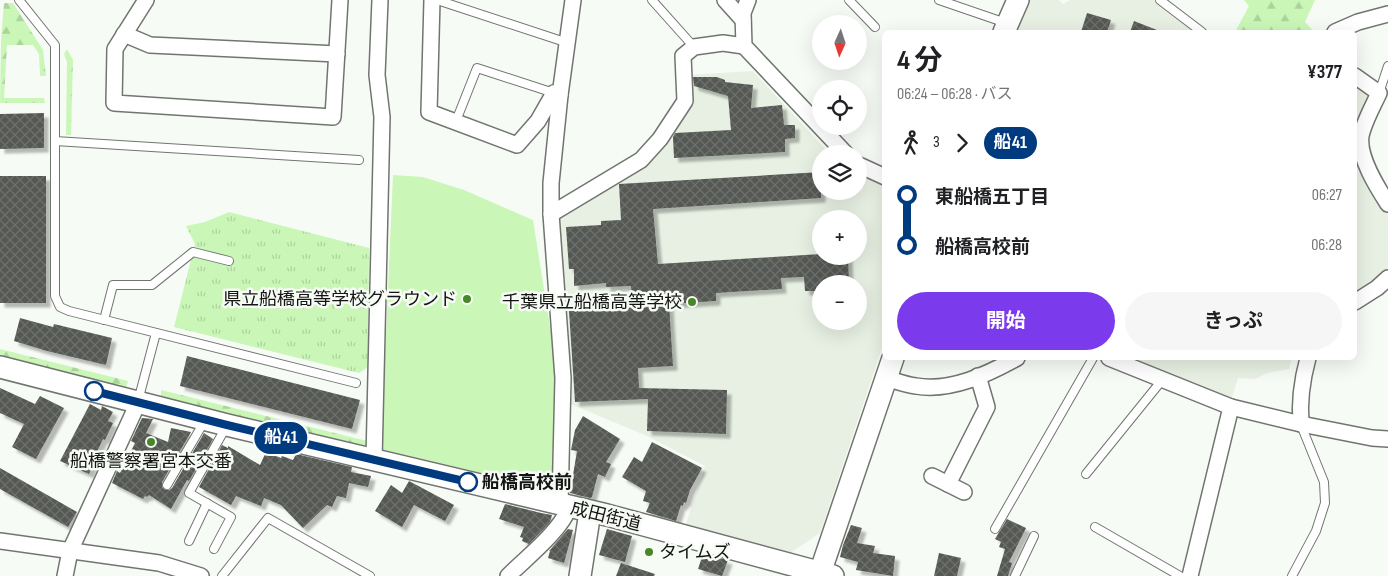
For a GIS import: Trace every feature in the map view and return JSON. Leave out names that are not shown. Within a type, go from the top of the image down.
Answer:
[{"type":"street","points":[[146,0],[116,49],[114,103],[333,117],[340,0]]},
{"type":"street","points":[[374,460],[382,117],[377,75],[380,0]]},
{"type":"street","points":[[432,0],[429,112],[517,145],[538,121],[557,94]]},
{"type":"street","points":[[508,576],[542,544],[566,517],[562,378],[551,214],[551,183],[557,94],[568,43],[573,0]]},
{"type":"street","points":[[725,0],[743,20]]},
{"type":"street","points":[[744,46],[743,13],[748,0]]},
{"type":"street","points":[[1006,28],[1018,0]]},
{"type":"street","points":[[1340,30],[1358,22],[1388,14]]},
{"type":"street","points":[[124,34],[150,45],[337,54]]},
{"type":"street","points":[[551,214],[641,160],[660,139],[685,102],[683,56],[694,47],[723,43],[744,46],[838,145]]},
{"type":"street","points":[[1357,77],[1380,93],[1370,111],[1361,136],[1362,151],[1376,184],[1388,204]]},
{"type":"street","points":[[867,169],[882,176]]},
{"type":"street","points":[[1357,301],[1378,288],[1388,278]]},
{"type":"street","points":[[826,574],[892,360]]},
{"type":"street","points":[[886,378],[917,386],[949,385],[996,369],[1013,360]]},
{"type":"street","points":[[1114,360],[1231,407],[1301,424],[1372,438],[1388,439]]},
{"type":"street","points":[[1301,424],[1299,405],[1307,360]]},
{"type":"street","name":"成田街道","points":[[0,367],[205,420],[565,505],[826,574]]},
{"type":"street","points":[[948,484],[987,407],[978,376]]},
{"type":"street","points":[[65,576],[70,551],[138,403]]},
{"type":"street","points":[[1190,576],[1231,407]]},
{"type":"street","points":[[932,476],[964,492]]},
{"type":"street","points":[[580,576],[590,512]]},
{"type":"street","points":[[0,541],[159,563],[193,575]]},
{"type":"lane","points":[[19,0],[55,45],[55,296],[60,306],[68,311],[356,383]]},
{"type":"lane","points":[[437,0],[568,43]]},
{"type":"lane","points":[[652,0],[694,47]]},
{"type":"lane","points":[[849,0],[876,26]]},
{"type":"lane","points":[[939,0],[1006,28]]},
{"type":"lane","points":[[1160,0],[1199,30]]},
{"type":"lane","points":[[1380,93],[1388,66]]},
{"type":"lane","points":[[456,122],[477,68],[557,94]]},
{"type":"lane","points":[[55,141],[359,160]]},
{"type":"lane","points":[[104,320],[112,286],[152,285],[193,252],[229,261]]},
{"type":"lane","points":[[138,403],[156,333]]},
{"type":"lane","points":[[994,529],[1092,360]]},
{"type":"lane","points":[[1086,474],[1163,379]]},
{"type":"lane","points":[[168,485],[205,420]]},
{"type":"lane","points":[[1292,576],[1316,531],[1325,503],[1324,482],[1301,424]]},
{"type":"lane","points":[[214,549],[231,516],[189,493],[227,425]]},
{"type":"lane","points":[[189,541],[207,503]]},
{"type":"lane","points":[[222,576],[268,518],[370,576]]},
{"type":"lane","points":[[1095,527],[1180,576]]},
{"type":"lane","points":[[1015,576],[1034,536]]},
{"type":"shaded area","points":[[1029,0],[1059,0],[1063,4],[1070,0],[1154,0],[1192,30],[1017,30]]},
{"type":"shaded area","name":"千葉県立船橋高等学校","points":[[753,71],[822,145],[812,145],[812,200],[867,200],[867,177],[882,182],[882,348],[820,533],[789,554],[685,527],[705,466],[647,436],[568,403],[560,215],[661,144],[687,75]]},
{"type":"shaded area","points":[[1357,84],[1373,96],[1357,134]]},
{"type":"shaded area","points":[[1357,134],[1371,187],[1388,213],[1388,272],[1357,296]]},
{"type":"shaded area","points":[[1123,360],[1291,360],[1289,369],[1268,373],[1255,379],[1238,378],[1231,401]]},
{"type":"green space","points":[[1244,0],[1315,0],[1305,22],[1312,30],[1236,30],[1249,6]]},
{"type":"green space","points":[[4,3],[13,3],[43,50],[46,76],[40,76],[39,54],[33,45],[7,45],[4,98],[44,98],[45,103],[0,103]]},
{"type":"green space","points":[[67,49],[73,60],[71,135],[66,135],[67,62],[64,54]]},
{"type":"green space","name":"県立船橋高等学校グラウンド","points":[[393,175],[423,177],[464,190],[533,220],[558,377],[552,490],[381,449]]},
{"type":"green space","points":[[229,212],[369,248],[368,367],[359,373],[174,327],[195,244],[186,226],[205,222]]},
{"type":"green space","points":[[0,349],[128,381],[126,388],[0,357]]},
{"type":"green space","points":[[161,390],[367,441],[366,449],[161,397]]},
{"type":"building","points":[[1087,13],[1111,20],[1108,30],[1082,30]]},
{"type":"building","points":[[1134,21],[1157,30],[1131,30]]},
{"type":"building","points":[[693,77],[717,77],[725,80],[725,82],[753,85],[751,108],[782,105],[784,125],[795,125],[795,138],[785,139],[785,152],[674,158],[673,137],[675,133],[731,130],[728,96],[694,86]]},
{"type":"building","points":[[44,113],[44,148],[0,149],[0,114]]},
{"type":"building","points":[[812,173],[812,199],[653,209],[658,264],[812,255],[812,265],[848,265],[849,275],[812,275],[812,291],[805,291],[804,277],[781,278],[782,289],[716,293],[716,301],[669,304],[673,366],[638,368],[639,388],[727,390],[726,434],[647,431],[648,399],[575,402],[569,311],[632,307],[631,286],[606,287],[606,283],[574,286],[574,269],[569,269],[566,227],[601,225],[601,221],[621,220],[619,184]]},
{"type":"building","points":[[0,176],[46,176],[46,303],[0,303]]},
{"type":"building","points":[[20,318],[53,327],[54,324],[112,338],[106,365],[14,341]]},
{"type":"building","points":[[187,356],[360,400],[352,429],[180,386]]},
{"type":"building","points":[[0,388],[35,404],[40,396],[64,408],[36,459],[12,447],[24,424],[0,413]]},
{"type":"building","points":[[90,404],[101,410],[102,406],[113,412],[108,421],[113,423],[94,458],[96,459],[89,474],[60,461]]},
{"type":"building","points":[[583,416],[620,439],[606,462],[611,464],[605,477],[598,474],[592,497],[590,498],[570,493],[577,451],[571,450],[575,430]]},
{"type":"building","points":[[142,418],[153,419],[146,433],[168,442],[171,428],[191,432],[162,482],[162,487],[165,490],[172,488],[204,433],[213,439],[171,509],[149,495],[143,499],[112,483],[117,471],[120,473],[135,443],[131,441]]},
{"type":"building","points":[[652,442],[702,468],[690,490],[686,503],[684,502],[683,506],[681,505],[676,521],[646,512],[650,503],[643,501],[646,491],[622,477],[634,457],[642,462]]},
{"type":"building","points":[[222,445],[228,448],[228,446],[260,465],[266,452],[293,460],[296,454],[352,467],[351,472],[371,476],[368,487],[349,483],[346,498],[337,496],[332,507],[327,505],[303,528],[281,505],[264,498],[261,506],[236,496],[231,505],[199,487]]},
{"type":"building","points":[[0,468],[77,512],[68,527],[0,489]]},
{"type":"building","points":[[409,481],[454,505],[445,521],[414,505],[402,527],[375,511],[391,485],[402,493]]},
{"type":"building","points":[[505,504],[552,515],[550,522],[529,544],[522,541],[523,538],[520,537],[524,527],[499,519]]},
{"type":"building","points":[[1007,519],[1026,528],[1009,562],[1012,563],[1008,576],[997,576],[1005,549],[999,547],[1001,542],[995,539]]},
{"type":"building","points":[[851,525],[862,528],[857,543],[875,546],[873,553],[895,556],[893,576],[856,570],[858,562],[840,557]]},
{"type":"building","points":[[568,529],[573,530],[564,563],[548,558],[549,551]]},
{"type":"building","points":[[607,529],[632,536],[625,562],[599,555]]},
{"type":"building","points":[[939,553],[961,558],[957,576],[934,576]]},
{"type":"building","points":[[703,554],[728,560],[722,576],[698,569]]},
{"type":"building","points":[[621,563],[655,574],[654,576],[616,576]]},
{"type":"bus line","name":"船41","points":[[94,391],[227,425],[468,482]]},
{"type":"place","name":"県立船橋高等学校グラウンド","points":[[467,299]]},
{"type":"place","name":"千葉県立船橋高等学校","points":[[692,302]]},
{"type":"place","name":"船橋警察署宮本交番","points":[[151,442]]},
{"type":"place","name":"船橋高校前","points":[[468,482]]},
{"type":"place","name":"タイムズ","points":[[649,552]]}]
